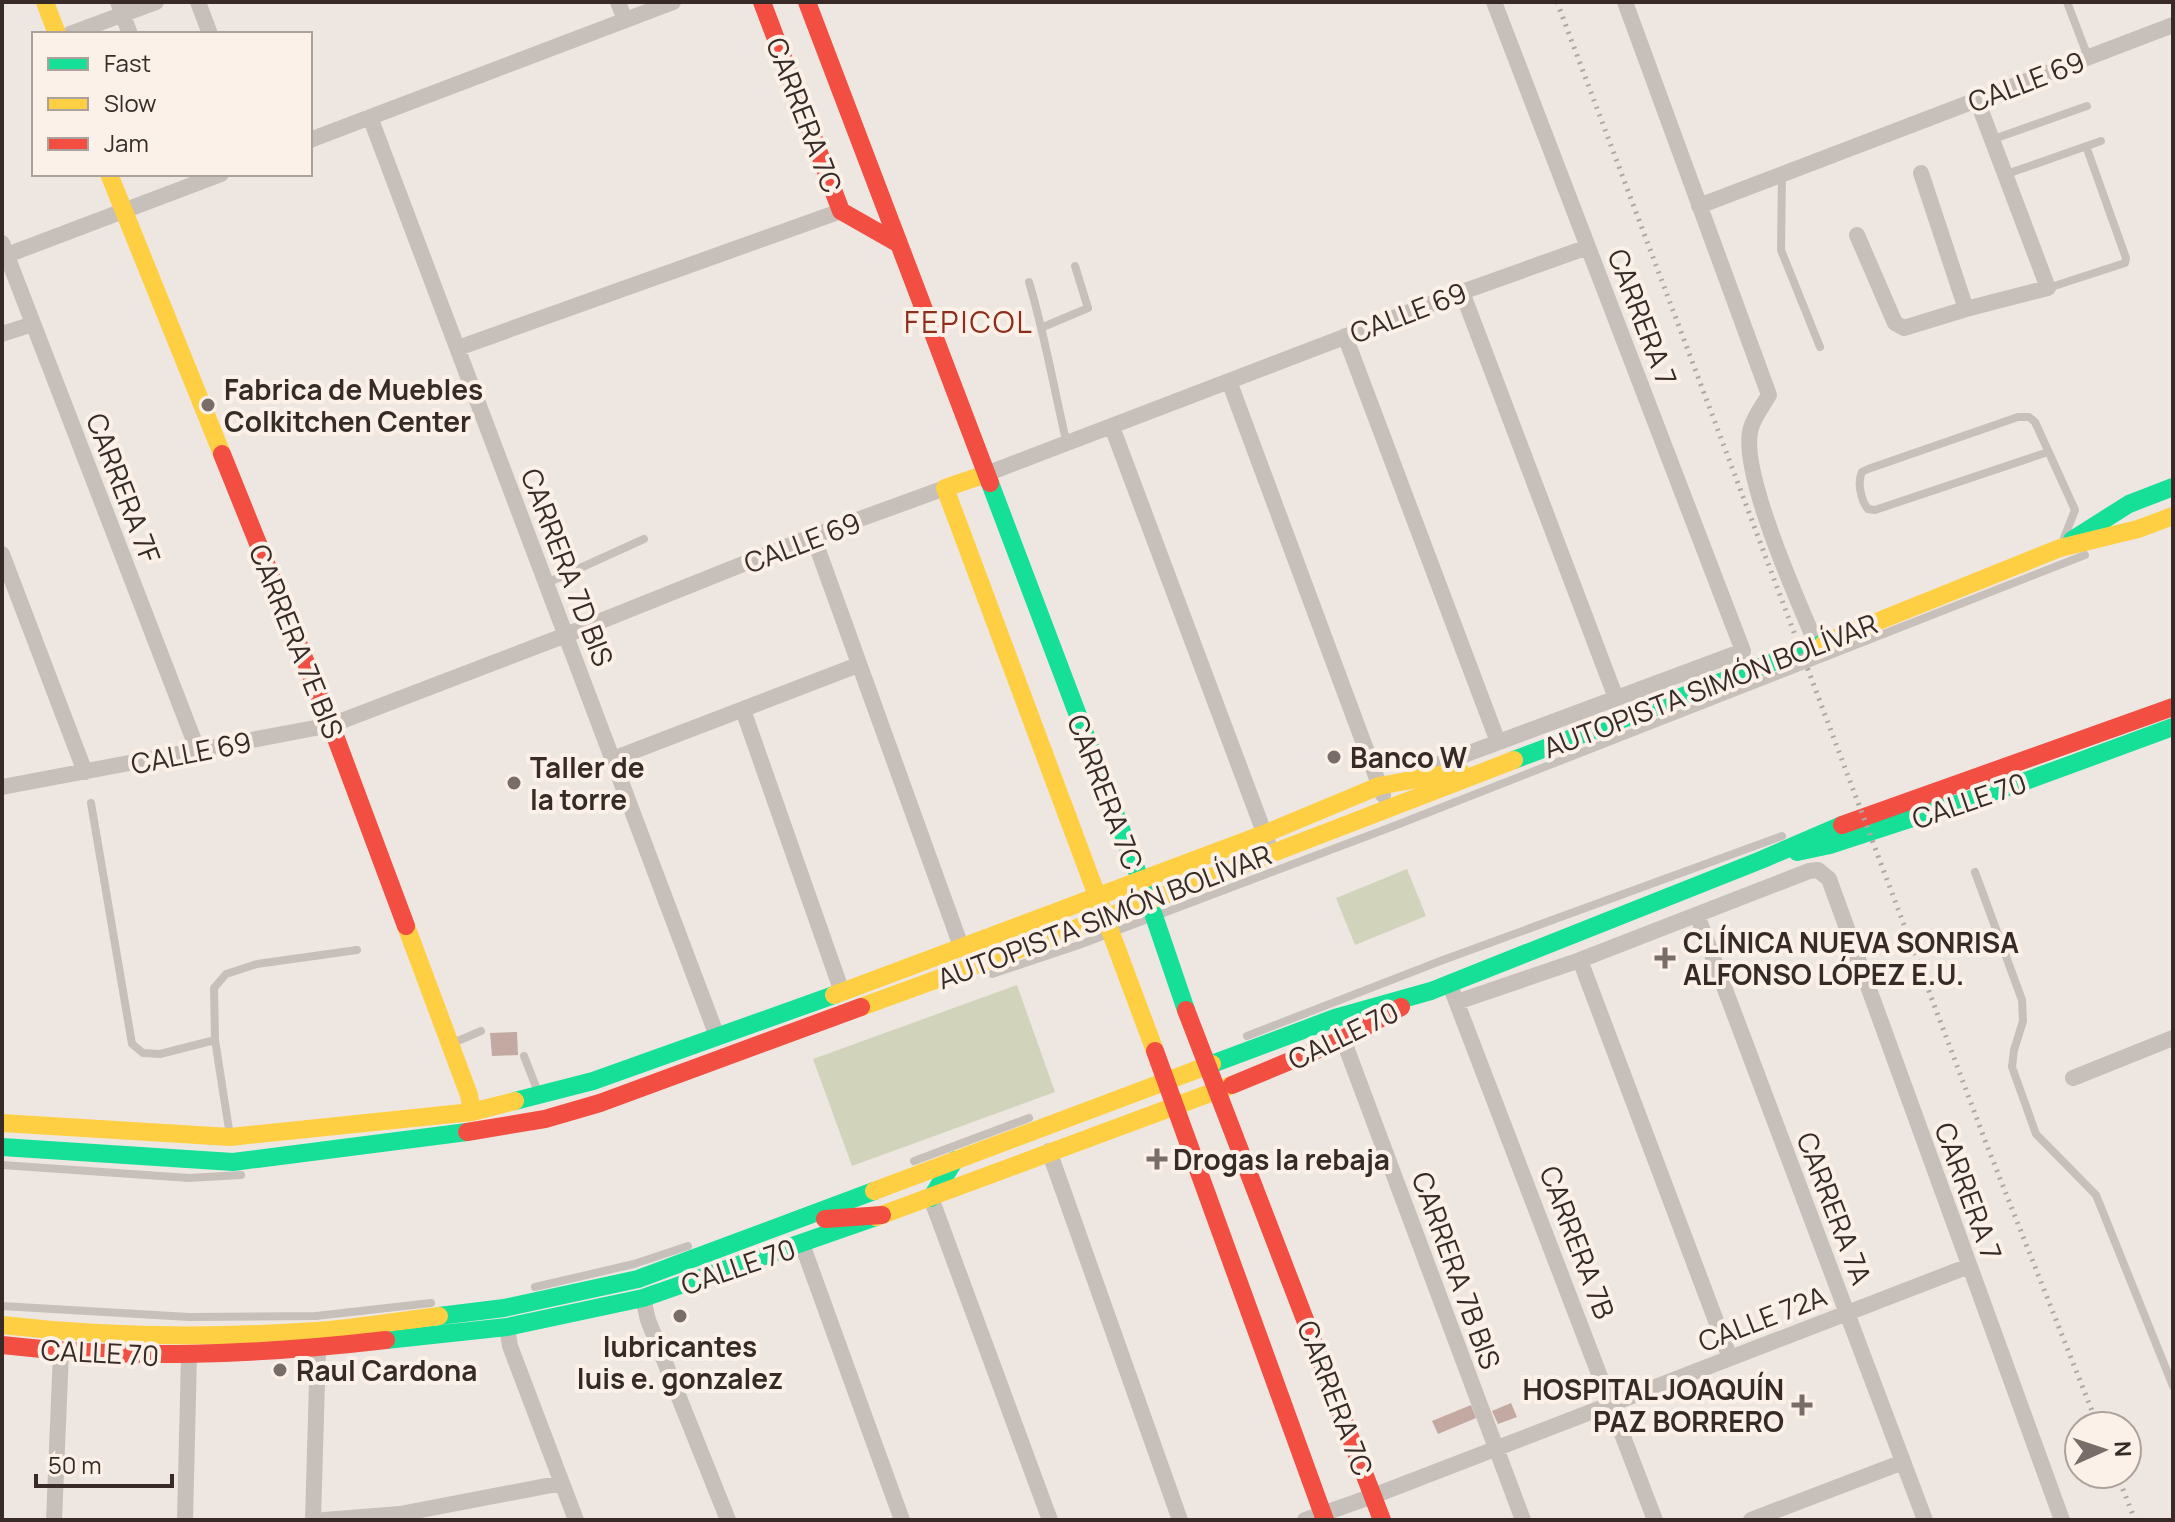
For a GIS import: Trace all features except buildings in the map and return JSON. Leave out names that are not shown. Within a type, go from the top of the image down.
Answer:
[{"type":"main road","points":[[45,2],[56,32]]},
{"type":"main road","name":"CARRERA 7C","points":[[762,2],[841,211],[899,244]]},
{"type":"main road","name":"CARRERA 7C","points":[[807,2],[1151,909],[1202,1058],[1382,1520]]},
{"type":"main road","name":"CARRERA 7E BIS","points":[[110,176],[331,725],[451,1044],[472,1112]]},
{"type":"main road","name":"CALLE 69","points":[[945,488],[986,474]]},
{"type":"main road","points":[[2060,548],[2129,504],[2173,487]]},
{"type":"main road","name":"CARRERA 7C","points":[[945,488],[1164,1072],[1318,1518]]},
{"type":"main road","name":"AUTOPISTA SIMÓN BOLÍVAR","points":[[2,1147],[233,1162],[545,1119],[600,1103],[767,1041],[1151,909],[1271,852],[1817,646],[2060,548],[2138,529],[2173,516]]},
{"type":"main road","points":[[2,1325],[63,1332],[189,1335],[301,1332],[504,1308],[638,1279],[955,1160],[1164,1072],[1431,991],[1865,816],[2173,707]]},
{"type":"main road","name":"CALLE 70","points":[[1761,860],[1844,841],[2023,782],[2173,727]]},
{"type":"main road","points":[[2,1123],[230,1137],[472,1112],[539,1097],[593,1081],[962,949],[1264,834],[1379,786],[1506,763]]},
{"type":"main road","name":"CALLE 70","points":[[2,1345],[61,1352],[189,1356],[318,1348],[507,1327],[643,1298],[931,1198],[1049,1151],[1216,1091],[1343,1039],[1431,991]]},
{"type":"main road","points":[[808,1027],[842,992]]},
{"type":"main road","points":[[717,1036],[767,1041]]},
{"type":"main road","points":[[931,1198],[955,1160]]},
{"type":"main road","points":[[796,1221],[882,1215]]},
{"type":"street","points":[[74,32],[120,8],[156,2]]},
{"type":"street","points":[[198,2],[209,32]]},
{"type":"street","points":[[618,2],[625,20]]},
{"type":"street","points":[[312,139],[673,2]]},
{"type":"street","name":"CARRERA 7","points":[[1494,2],[1743,651],[1616,698]]},
{"type":"street","points":[[1625,2],[1769,395],[1750,429],[1756,492],[1817,646]]},
{"type":"street","points":[[120,8],[129,32]]},
{"type":"street","name":"CALLE 69","points":[[1699,206],[2173,25]]},
{"type":"street","points":[[1857,235],[1899,327],[2048,288],[1977,100]]},
{"type":"street","name":"CARRERA 7D BIS","points":[[370,117],[717,1036]]},
{"type":"street","points":[[1921,173],[1966,309]]},
{"type":"street","points":[[4,249],[123,211],[185,180],[209,176]]},
{"type":"street","points":[[458,348],[841,211]]},
{"type":"street","name":"CALLE 69","points":[[986,474],[1345,336],[1588,247]]},
{"type":"street","name":"CARRERA 7F","points":[[4,249],[198,751]]},
{"type":"street","points":[[1379,786],[1616,698],[1462,292]]},
{"type":"street","points":[[2,334],[33,324]]},
{"type":"street","points":[[1345,336],[1498,742]]},
{"type":"street","points":[[1229,381],[1387,808]]},
{"type":"street","points":[[1112,427],[1271,852]]},
{"type":"street","name":"CALLE 69","points":[[2,787],[331,725],[813,536],[945,488]]},
{"type":"street","points":[[813,536],[962,949]]},
{"type":"street","points":[[2,554],[85,772]]},
{"type":"street","points":[[613,759],[858,665]]},
{"type":"street","points":[[743,710],[842,992]]},
{"type":"street","name":"CARRERA 7","points":[[1697,915],[1809,871],[1818,870],[1829,879],[2062,1520]]},
{"type":"street","points":[[1457,1002],[1580,960],[1697,915]]},
{"type":"street","name":"CARRERA 7A","points":[[1697,915],[1925,1520]]},
{"type":"street","points":[[1580,960],[1730,1358]]},
{"type":"street","name":"CARRERA 7B","points":[[1450,984],[1613,1403],[1655,1520]]},
{"type":"street","points":[[2073,1078],[2173,1038]]},
{"type":"street","name":"CARRERA 7B BIS","points":[[1343,1039],[1523,1520]]},
{"type":"street","points":[[1049,1151],[1180,1520]]},
{"type":"street","points":[[931,1198],[1050,1520]]},
{"type":"street","points":[[802,1244],[902,1520]]},
{"type":"street","name":"CALLE 72A","points":[[1318,1518],[1969,1266]]},
{"type":"street","points":[[643,1298],[648,1320],[728,1520]]},
{"type":"street","points":[[507,1327],[510,1346],[576,1520]]},
{"type":"street","points":[[313,1520],[318,1348]]},
{"type":"street","points":[[54,1520],[61,1352]]},
{"type":"street","points":[[185,1520],[189,1356]]},
{"type":"street","points":[[1751,1520],[1788,1513],[1903,1462]]},
{"type":"street","points":[[324,1520],[400,1514],[562,1483]]},
{"type":"lane","points":[[2067,2],[2088,57]]},
{"type":"lane","points":[[1991,140],[2087,106]]},
{"type":"lane","points":[[2004,175],[2101,141]]},
{"type":"lane","points":[[2048,288],[2125,263],[2126,258],[2086,146]]},
{"type":"lane","points":[[1782,174],[1781,250],[1820,347]]},
{"type":"lane","points":[[1043,327],[1088,308],[1075,266]]},
{"type":"lane","points":[[1029,282],[1043,327],[1045,351],[1067,444]]},
{"type":"lane","points":[[2048,452],[1875,510],[1864,505],[1859,479],[1862,472],[2018,417],[2029,417],[2035,422],[2075,510],[2060,548]]},
{"type":"lane","points":[[547,583],[644,539]]},
{"type":"lane","points":[[1151,909],[1512,781],[2107,546],[2119,544]]},
{"type":"lane","points":[[91,803],[132,1044],[143,1053],[160,1054],[215,1040]]},
{"type":"lane","points":[[1232,1042],[1443,960],[1793,832]]},
{"type":"lane","points":[[1975,872],[2022,1000],[2023,1021],[2012,1067],[2036,1134],[2096,1195],[2173,1386]]},
{"type":"lane","points":[[988,975],[1110,924]]},
{"type":"lane","points":[[230,1137],[215,1040],[214,988],[226,974],[257,964],[357,950]]},
{"type":"lane","points":[[451,1044],[481,1031]]},
{"type":"lane","points":[[524,1056],[539,1097]]},
{"type":"lane","points":[[908,1163],[1035,1115]]},
{"type":"lane","points":[[2,1165],[189,1178],[250,1174]]},
{"type":"lane","points":[[531,1288],[634,1264],[691,1244]]},
{"type":"lane","points":[[2,1306],[189,1317],[316,1316],[440,1302]]},
{"type":"green space","points":[[1407,869],[1426,916],[1355,945],[1336,898]]},
{"type":"green space","points":[[1017,985],[1055,1092],[852,1166],[813,1059]]},
{"type":"railway","points":[[1557,2],[1986,1143],[2092,1410]]},
{"type":"railway","points":[[2123,1490],[2135,1520]]},
{"type":"traffic: fast","points":[[990,483],[1154,916],[1186,1010]]},
{"type":"traffic: fast","points":[[2072,540],[2129,504],[2173,487]]},
{"type":"traffic: fast","points":[[1514,760],[1824,643]]},
{"type":"traffic: fast","points":[[1797,852],[1830,845],[2023,782],[2173,727]]},
{"type":"traffic: fast","points":[[1212,1064],[1335,1018],[1431,991],[1842,825]]},
{"type":"traffic: fast","points":[[515,1101],[593,1081],[834,995]]},
{"type":"traffic: fast","points":[[2,1147],[233,1162],[467,1132]]},
{"type":"traffic: fast","points":[[931,1198],[955,1160]]},
{"type":"traffic: fast","points":[[439,1316],[504,1308],[638,1279],[874,1191]]},
{"type":"traffic: fast","points":[[386,1340],[507,1327],[643,1298],[876,1217]]},
{"type":"traffic: slow","points":[[45,2],[56,32]]},
{"type":"traffic: slow","points":[[110,176],[222,454]]},
{"type":"traffic: slow","points":[[986,474],[945,488],[1155,1051]]},
{"type":"traffic: slow","points":[[1824,643],[2060,548],[2138,529],[2173,516]]},
{"type":"traffic: slow","points":[[861,1007],[1107,917],[1514,760]]},
{"type":"traffic: slow","points":[[834,995],[1264,834],[1379,786],[1460,771]]},
{"type":"traffic: slow","points":[[406,926],[469,1095],[472,1112]]},
{"type":"traffic: slow","points":[[874,1191],[1212,1064]]},
{"type":"traffic: slow","points":[[876,1217],[1232,1085]]},
{"type":"traffic: slow","points":[[2,1123],[230,1137],[472,1112],[515,1101]]},
{"type":"traffic: slow","points":[[2,1325],[120,1334],[238,1335],[331,1330],[439,1316]]},
{"type":"traffic: jam","points":[[762,2],[841,211],[899,244]]},
{"type":"traffic: jam","points":[[807,2],[990,483]]},
{"type":"traffic: jam","points":[[222,454],[331,725],[406,926]]},
{"type":"traffic: jam","points":[[1842,825],[2173,707]]},
{"type":"traffic: jam","points":[[467,1132],[545,1119],[600,1103],[861,1007]]},
{"type":"traffic: jam","points":[[1232,1085],[1343,1039],[1401,1007]]},
{"type":"traffic: jam","points":[[1186,1010],[1382,1520]]},
{"type":"traffic: jam","points":[[1155,1051],[1325,1520]]},
{"type":"traffic: jam","points":[[825,1219],[882,1215]]},
{"type":"traffic: jam","points":[[2,1345],[98,1353],[194,1354],[386,1340]]},
{"type":"place","name":"Fabrica de Muebles Colkitchen Center","points":[[208,405]]},
{"type":"place","name":"Banco W","points":[[1334,757]]},
{"type":"place","name":"Taller de la torre","points":[[514,783]]},
{"type":"place","name":"CLÍNICA NUEVA SONRISA ALFONSO LÓPEZ E.U.","points":[[1665,958]]},
{"type":"place","name":"Drogas la rebaja","points":[[1157,1159]]},
{"type":"place","name":"lubricantes luis e. gonzalez","points":[[680,1316]]},
{"type":"place","name":"Raul Cardona","points":[[280,1370]]},
{"type":"place","name":"HOSPITAL JOAQUÍN PAZ BORRERO","points":[[1802,1405]]},
{"type":"district","name":"FEPICOL","points":[[969,321]]}]
